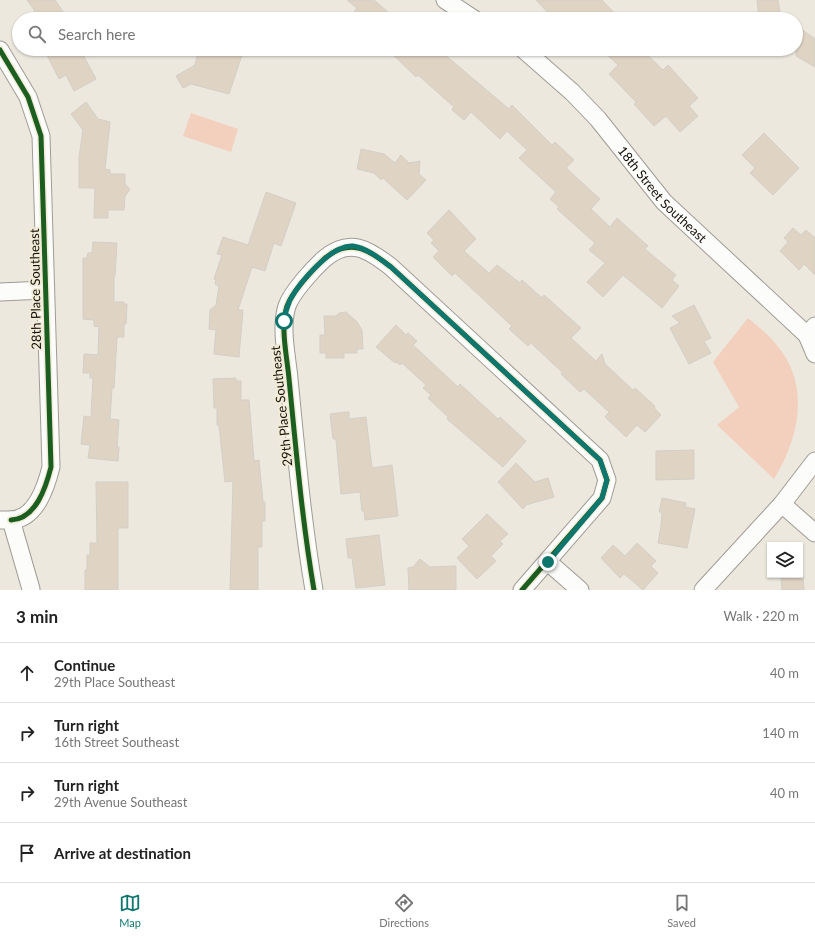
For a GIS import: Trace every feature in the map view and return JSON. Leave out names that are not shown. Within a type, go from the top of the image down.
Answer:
[{"type":"street","points":[[445,0],[463,12]]},
{"type":"street","name":"28th Place Southeast","points":[[0,50],[28,97],[41,136],[51,467],[46,486],[34,508],[17,520],[6,520]]},
{"type":"street","name":"18th Street Southeast","points":[[531,56],[572,92],[598,119],[664,202],[811,330]]},
{"type":"street","name":"29th Place Southeast","points":[[314,590],[294,433],[284,321],[291,298],[319,263],[332,252],[354,246],[376,255],[391,267],[600,460],[606,475],[606,489],[602,498],[548,562]]},
{"type":"street","points":[[0,292],[45,290]]},
{"type":"street","points":[[811,330],[815,354]]},
{"type":"street","points":[[703,590],[782,504],[815,461]]},
{"type":"street","points":[[782,504],[815,533]]},
{"type":"street","points":[[6,520],[30,589]]},
{"type":"street","points":[[522,590],[548,562],[580,590]]},
{"type":"shaded area","points":[[191,113],[238,129],[231,152],[183,136]]},
{"type":"shaded area","points":[[748,318],[772,339],[786,359],[794,375],[797,393],[798,410],[795,428],[783,463],[774,479],[717,425],[739,407],[713,362]]},
{"type":"building","points":[[27,0],[55,0],[63,12],[34,12],[35,11]]},
{"type":"building","points":[[347,0],[374,0],[388,12],[354,12],[357,8]]},
{"type":"building","points":[[536,0],[602,0],[613,12],[547,12]]},
{"type":"building","points":[[757,0],[778,0],[780,12],[758,12]]},
{"type":"building","points":[[803,30],[815,39],[815,67],[796,56],[803,56]]},
{"type":"building","points":[[48,56],[84,56],[96,79],[74,91],[66,75],[59,79]]},
{"type":"building","points":[[197,56],[242,56],[229,94],[191,84],[183,88],[176,76],[195,65]]},
{"type":"building","points":[[394,56],[446,56],[509,109],[512,105],[552,145],[555,142],[574,160],[566,168],[600,199],[591,209],[610,227],[617,218],[648,246],[645,249],[676,275],[672,280],[679,286],[662,308],[623,275],[603,297],[587,282],[605,263],[589,250],[595,243],[557,209],[559,207],[550,199],[556,192],[519,158],[527,150],[507,131],[500,139],[471,112],[464,120],[452,110],[454,107],[418,75],[416,77]]},
{"type":"building","points":[[608,56],[648,56],[663,70],[668,65],[698,98],[689,106],[698,116],[680,132],[666,116],[654,126],[634,104],[636,102],[609,74],[618,65]]},
{"type":"building","points":[[86,102],[98,119],[110,122],[105,169],[110,170],[110,174],[125,174],[125,184],[130,189],[125,196],[124,210],[108,210],[108,218],[94,218],[95,188],[79,188],[79,157],[83,130],[71,114]]},
{"type":"building","points":[[764,133],[799,168],[773,195],[750,173],[755,168],[742,155]]},
{"type":"building","points":[[361,149],[384,154],[395,163],[401,155],[409,163],[420,161],[419,174],[426,180],[407,200],[383,178],[381,180],[374,173],[357,169]]},
{"type":"building","points":[[266,192],[296,203],[281,246],[274,243],[265,271],[252,267],[238,310],[243,310],[239,357],[214,354],[216,330],[209,329],[210,310],[216,305],[219,286],[215,284],[216,280],[214,279],[222,255],[217,254],[223,237],[248,245]]},
{"type":"building","points":[[449,210],[476,239],[464,251],[489,273],[497,265],[520,283],[522,280],[542,298],[544,295],[581,328],[571,338],[596,361],[602,354],[605,364],[633,390],[635,388],[655,406],[654,408],[661,415],[645,432],[637,425],[626,437],[605,417],[609,412],[584,389],[580,392],[561,374],[563,373],[531,343],[528,346],[509,329],[512,326],[455,273],[452,276],[433,257],[439,251],[431,243],[434,240],[427,233]]},
{"type":"building","points":[[793,228],[801,235],[806,230],[815,238],[815,275],[804,264],[799,270],[780,251],[788,242],[784,238]]},
{"type":"building","points":[[93,242],[117,243],[114,276],[114,302],[124,302],[124,304],[127,304],[124,337],[117,337],[114,388],[112,388],[110,419],[119,420],[117,447],[119,447],[118,461],[88,458],[90,445],[81,444],[84,416],[91,417],[93,378],[90,378],[90,373],[83,373],[84,354],[98,355],[99,327],[94,326],[94,320],[83,319],[83,258],[87,258],[88,253],[92,253]]},
{"type":"building","points":[[694,305],[711,338],[704,341],[711,353],[689,364],[670,328],[680,323],[672,316]]},
{"type":"building","points":[[346,312],[357,322],[362,330],[363,349],[357,349],[357,353],[344,353],[344,358],[326,358],[326,353],[320,353],[320,335],[325,335],[324,316],[336,316],[339,313]]},
{"type":"building","points":[[396,325],[406,335],[408,333],[417,341],[413,345],[458,387],[460,384],[498,419],[500,417],[526,441],[503,467],[447,419],[448,417],[428,398],[431,395],[423,388],[426,385],[402,363],[400,365],[396,362],[395,363],[376,347]]},
{"type":"building","points":[[236,378],[236,381],[241,381],[241,400],[249,400],[254,461],[259,460],[263,502],[265,502],[265,521],[262,521],[262,547],[258,547],[258,590],[230,590],[233,481],[225,482],[219,425],[217,425],[217,408],[214,408],[213,379]]},
{"type":"building","points":[[349,412],[349,419],[366,417],[372,468],[392,465],[398,516],[365,520],[364,511],[362,511],[360,492],[341,494],[336,439],[333,439],[330,414]]},
{"type":"building","points":[[694,450],[694,479],[656,480],[656,451]]},
{"type":"building","points":[[516,463],[535,482],[548,478],[554,497],[526,505],[523,509],[498,482]]},
{"type":"building","points":[[96,482],[128,482],[128,528],[118,528],[118,590],[85,590],[85,570],[87,570],[87,555],[90,555],[90,543],[97,543]]},
{"type":"building","points":[[662,498],[686,503],[685,507],[695,509],[687,548],[658,543],[662,512],[659,512]]},
{"type":"building","points":[[487,514],[508,534],[500,541],[503,544],[491,556],[496,561],[477,579],[457,558],[469,546],[462,539]]},
{"type":"building","points":[[379,535],[385,585],[356,588],[352,558],[348,558],[346,539]]},
{"type":"building","points":[[637,543],[656,561],[651,566],[658,573],[643,590],[624,574],[620,578],[601,558],[613,545],[625,556]]},
{"type":"building","points":[[420,559],[430,567],[456,566],[456,590],[409,590],[408,568],[413,567]]},
{"type":"building","points":[[803,576],[804,590],[782,590],[781,578],[803,578]]},
{"type":"cycle path","points":[[0,50],[28,97],[41,136],[51,467],[43,492],[33,508],[20,518],[11,520]]},
{"type":"cycle path","points":[[314,590],[297,458],[284,323],[287,306],[293,294],[303,281],[324,259],[333,252],[342,248],[350,247],[366,251],[391,267],[600,460],[607,480],[602,498],[522,590]]},
{"type":"route","points":[[284,321],[287,307],[291,298],[319,263],[332,252],[338,249],[354,246],[376,255],[391,267],[600,460],[607,480],[606,489],[602,498],[548,562]]}]
